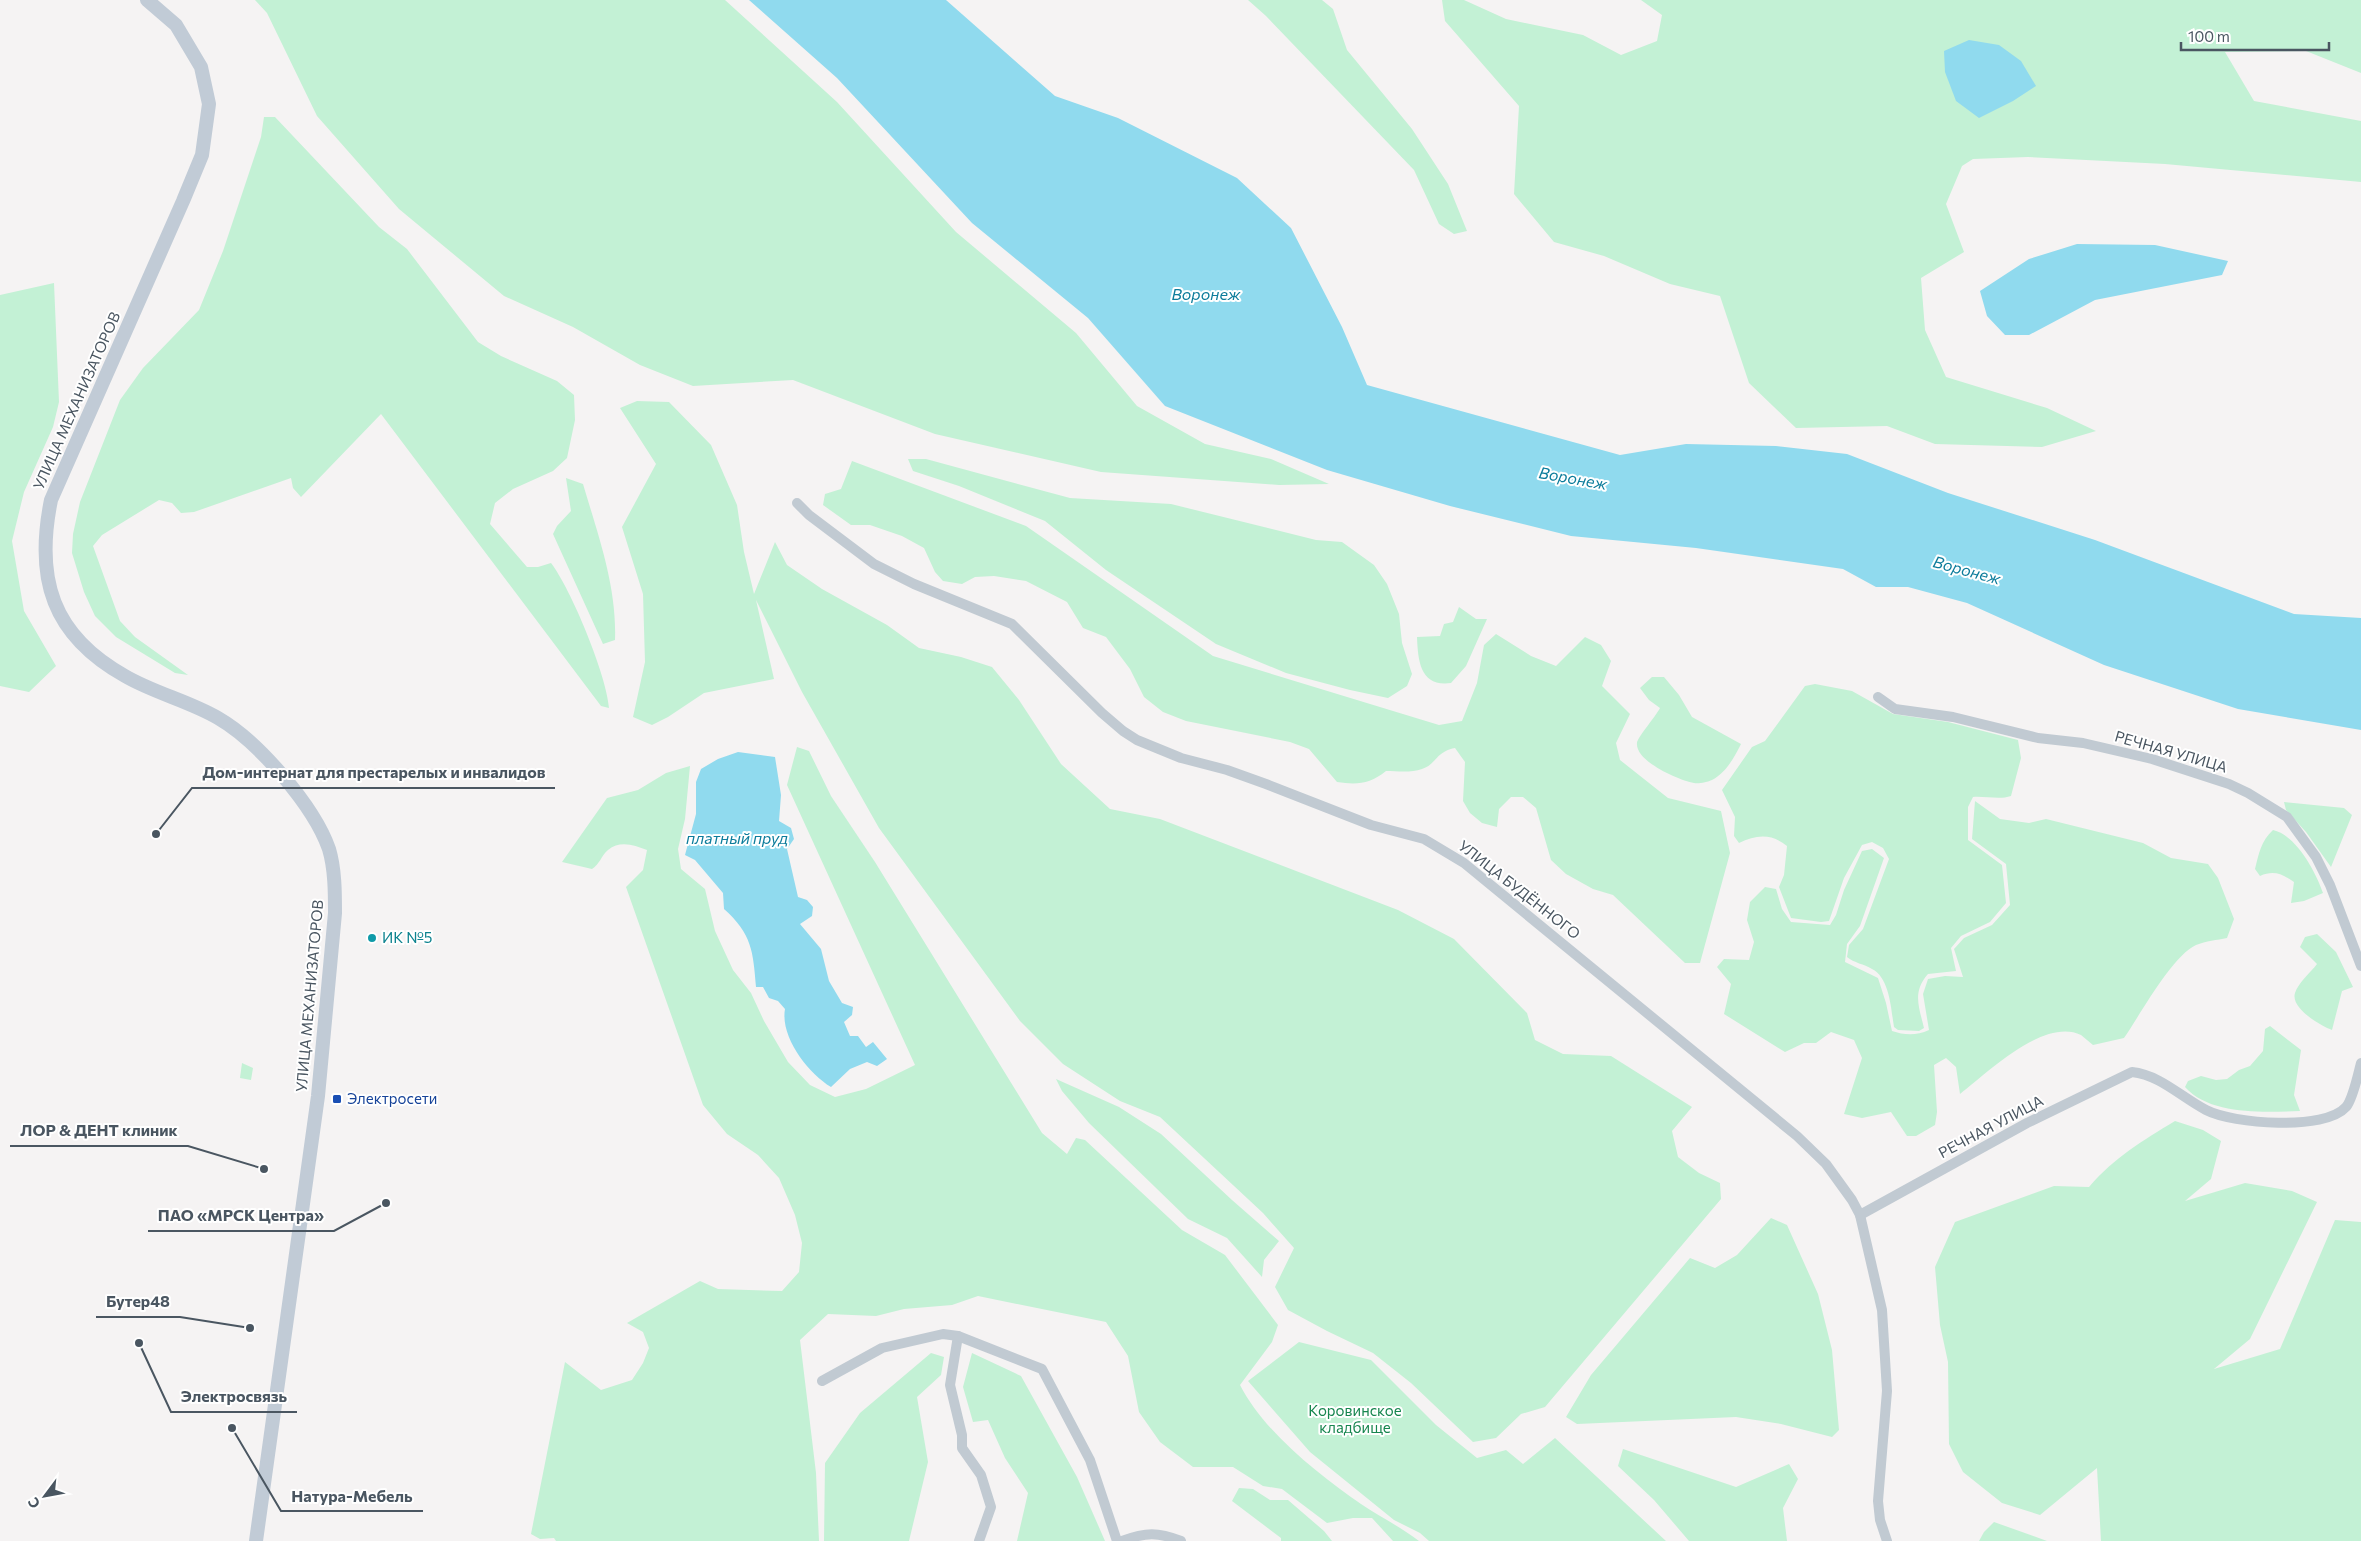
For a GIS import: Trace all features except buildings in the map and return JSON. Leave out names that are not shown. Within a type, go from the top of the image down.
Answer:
[{"type":"main road","name":"УЛИЦА МЕХАНИЗАТОРОВ","points":[[147,0],[176,25],[201,67],[208,104],[202,155],[51,500],[45,529],[44,561],[51,595],[67,628],[91,655],[126,677],[218,718],[265,754],[314,819],[329,850],[335,889],[335,913],[318,1096],[256,1541]]},
{"type":"street","name":"УЛИЦА БУДЁННОГО","points":[[797,503],[809,515],[874,564],[914,584],[1012,624],[1102,713],[1122,731],[1137,740],[1181,758],[1227,770],[1266,784],[1363,822],[1424,839],[1458,859],[1797,1136],[1826,1164],[1860,1215],[1882,1310],[1887,1364],[1887,1418],[1878,1501],[1880,1520],[1887,1541]]},
{"type":"street","name":"РЕЧНАЯ УЛИЦА","points":[[1878,697],[1895,708],[1953,717],[2038,738],[2083,744],[2152,759],[2229,784],[2248,793],[2287,817],[2316,857],[2330,885],[2361,966]]},
{"type":"street","name":"РЕЧНАЯ УЛИЦА","points":[[1860,1215],[2027,1123],[2132,1072],[2147,1074],[2207,1111],[2226,1118],[2257,1123],[2285,1123],[2338,1114],[2348,1105],[2361,1063]]},
{"type":"street","points":[[822,1381],[882,1348],[943,1334],[958,1336],[1042,1369],[1090,1460],[1116,1541]]},
{"type":"street","points":[[958,1336],[950,1385],[962,1435],[962,1448],[981,1475],[991,1507],[979,1541]]},
{"type":"street","points":[[1122,1541],[1140,1534],[1163,1534],[1181,1541]]},
{"type":"green space","points":[[255,0],[725,0],[837,102],[956,232],[1076,333],[1137,406],[1205,444],[1271,459],[1329,484],[1279,485],[1101,472],[935,434],[793,380],[693,386],[640,365],[573,327],[504,296],[399,209],[317,116],[267,13]]},
{"type":"green space","points":[[1248,0],[1322,0],[1333,9],[1347,50],[1412,129],[1448,184],[1467,231],[1454,234],[1439,224],[1414,170],[1266,16]]},
{"type":"green space","points":[[1442,0],[1464,0],[1506,19],[1583,35],[1621,55],[1657,41],[1662,15],[1641,0],[2361,0],[2361,73],[2306,51],[2225,52],[2254,101],[2361,121],[2361,182],[2165,164],[2028,157],[1973,159],[1962,166],[1946,204],[1964,252],[1921,278],[1925,330],[1946,377],[2047,408],[2096,431],[2042,447],[1935,444],[1887,426],[1796,428],[1749,383],[1720,296],[1670,284],[1604,256],[1554,242],[1514,194],[1519,106],[1445,21]]},
{"type":"green space","points":[[264,117],[275,117],[379,227],[407,249],[478,342],[501,356],[557,381],[574,395],[575,420],[567,458],[553,471],[513,489],[495,503],[490,524],[527,567],[538,567],[551,563],[559,575],[587,633],[602,676],[609,708],[601,706],[381,414],[301,497],[293,488],[291,478],[194,512],[181,513],[172,503],[159,500],[102,535],[93,546],[120,621],[135,637],[188,675],[175,673],[116,637],[95,616],[84,592],[72,553],[73,534],[80,502],[120,400],[143,368],[199,310],[223,251],[261,137]]},
{"type":"green space","points":[[54,283],[59,402],[53,427],[24,492],[12,541],[24,611],[56,666],[29,692],[0,686],[0,295]]},
{"type":"green space","points":[[637,401],[669,402],[711,445],[737,505],[744,552],[754,594],[775,542],[787,565],[822,589],[887,625],[919,648],[961,657],[992,667],[1019,700],[1061,764],[1110,809],[1160,819],[1398,910],[1454,939],[1527,1013],[1535,1040],[1563,1054],[1611,1056],[1692,1107],[1672,1131],[1678,1157],[1699,1173],[1720,1183],[1721,1199],[1545,1407],[1521,1414],[1496,1438],[1473,1442],[1411,1383],[1373,1353],[1288,1310],[1275,1287],[1294,1248],[1263,1213],[1160,1117],[1120,1101],[1063,1064],[1020,1021],[879,828],[802,692],[756,600],[774,679],[704,693],[668,717],[652,725],[633,717],[645,662],[643,594],[622,527],[656,464],[620,408]]},
{"type":"green space","points":[[908,459],[926,459],[1070,498],[1171,504],[1316,540],[1342,542],[1374,565],[1387,584],[1399,614],[1402,643],[1412,674],[1407,686],[1388,698],[1350,690],[1286,673],[1216,644],[1106,570],[1045,521],[959,486],[913,471]]},
{"type":"green space","points":[[852,461],[1026,526],[1213,656],[1439,725],[1462,721],[1477,683],[1484,645],[1496,634],[1531,656],[1556,666],[1585,637],[1601,645],[1611,661],[1602,686],[1630,714],[1616,743],[1620,760],[1668,798],[1721,811],[1730,853],[1700,963],[1685,963],[1613,895],[1593,889],[1566,874],[1551,860],[1536,808],[1523,797],[1511,797],[1499,809],[1497,827],[1482,823],[1470,813],[1463,801],[1465,762],[1455,748],[1444,752],[1431,764],[1422,769],[1386,771],[1369,781],[1344,783],[1337,782],[1309,749],[1290,742],[1186,721],[1163,712],[1144,697],[1130,669],[1106,637],[1083,628],[1067,602],[1026,581],[994,576],[975,577],[962,584],[943,581],[935,572],[924,548],[902,536],[870,525],[851,525],[823,505],[825,494],[841,489]]},
{"type":"green space","points":[[566,478],[583,484],[610,580],[615,620],[615,640],[603,644],[553,534],[557,526],[571,511]]},
{"type":"green space","points":[[1459,607],[1476,619],[1487,619],[1466,666],[1451,683],[1433,681],[1427,677],[1420,664],[1417,637],[1440,636],[1444,624],[1453,622]]},
{"type":"green space","points":[[1652,677],[1664,677],[1679,695],[1692,717],[1741,744],[1730,764],[1717,777],[1700,783],[1687,781],[1659,769],[1650,763],[1638,750],[1638,740],[1660,708],[1649,700],[1640,688]]},
{"type":"green space","points":[[1815,684],[1852,691],[1893,714],[1948,722],[2018,740],[2021,758],[2011,796],[2002,798],[1973,797],[1968,807],[1968,840],[2002,865],[2006,903],[1990,922],[1961,936],[1951,948],[1956,971],[1928,974],[1923,981],[1918,993],[1918,1000],[1924,1028],[1919,1031],[1898,1030],[1894,1027],[1889,995],[1883,979],[1872,969],[1847,957],[1849,945],[1863,929],[1889,859],[1883,848],[1872,842],[1862,845],[1844,878],[1829,921],[1821,922],[1791,918],[1779,887],[1784,875],[1787,846],[1769,837],[1751,838],[1739,843],[1734,836],[1735,817],[1722,790],[1752,747],[1765,741],[1805,686]]},
{"type":"green space","points":[[797,747],[809,751],[831,796],[875,862],[1042,1133],[1067,1154],[1076,1138],[1085,1140],[1182,1230],[1225,1255],[1278,1325],[1272,1342],[1240,1385],[1263,1419],[1278,1436],[1328,1480],[1361,1504],[1419,1541],[1393,1541],[1372,1518],[1353,1518],[1327,1523],[1282,1489],[1263,1486],[1233,1467],[1193,1467],[1160,1442],[1139,1412],[1128,1356],[1106,1322],[978,1296],[952,1305],[904,1309],[876,1316],[828,1314],[800,1340],[816,1473],[819,1541],[556,1541],[554,1538],[540,1539],[531,1534],[565,1362],[601,1390],[632,1380],[643,1363],[649,1348],[643,1332],[627,1323],[700,1281],[718,1289],[782,1291],[799,1272],[802,1243],[795,1215],[779,1178],[758,1155],[727,1134],[703,1105],[626,887],[643,870],[647,850],[632,845],[617,845],[608,850],[592,869],[562,862],[607,798],[638,790],[666,773],[690,766],[685,819],[678,849],[681,869],[705,889],[715,931],[733,970],[751,993],[764,1021],[788,1062],[810,1085],[835,1097],[866,1089],[915,1065],[787,785]]},
{"type":"green space","points":[[1975,801],[2000,819],[2029,823],[2046,819],[2143,843],[2171,858],[2208,864],[2218,878],[2234,919],[2227,938],[2196,945],[2177,961],[2157,987],[2124,1038],[2093,1045],[2081,1035],[2066,1032],[2050,1034],[2034,1040],[2000,1061],[1960,1094],[1956,1067],[1946,1058],[1934,1065],[1937,1112],[1935,1125],[1916,1136],[1907,1136],[1891,1112],[1862,1118],[1844,1114],[1862,1058],[1854,1040],[1831,1032],[1816,1043],[1804,1043],[1785,1052],[1724,1014],[1731,984],[1717,967],[1724,959],[1749,960],[1754,942],[1747,920],[1750,902],[1765,887],[1776,889],[1782,909],[1791,922],[1830,925],[1836,915],[1844,890],[1862,851],[1872,849],[1884,858],[1860,926],[1847,944],[1845,962],[1878,978],[1892,1031],[1910,1034],[1929,1030],[1923,994],[1928,979],[1945,976],[1963,977],[1954,949],[1964,938],[1992,925],[2010,905],[2006,864],[1972,839]]},
{"type":"green space","points":[[2284,802],[2344,808],[2352,815],[2331,867],[2306,832],[2286,810]]},
{"type":"green space","points":[[2273,830],[2290,839],[2297,847],[2310,865],[2323,893],[2304,901],[2291,903],[2294,882],[2278,874],[2270,873],[2260,876],[2255,869],[2258,858],[2263,843]]},
{"type":"green space","points":[[2317,934],[2336,952],[2353,987],[2342,991],[2332,1030],[2308,1016],[2297,1005],[2295,999],[2295,993],[2299,985],[2317,964],[2300,947],[2305,937]]},
{"type":"green space","points":[[2270,1026],[2301,1050],[2294,1095],[2300,1111],[2271,1112],[2224,1108],[2196,1096],[2185,1087],[2188,1081],[2201,1076],[2216,1080],[2227,1079],[2239,1070],[2250,1066],[2263,1051],[2265,1029]]},
{"type":"green space","points":[[242,1063],[253,1068],[251,1080],[240,1078]]},
{"type":"green space","points":[[1056,1079],[1119,1107],[1161,1134],[1279,1241],[1264,1260],[1262,1277],[1227,1238],[1188,1219],[1089,1123],[1062,1091]]},
{"type":"green space","points":[[2175,1121],[2203,1130],[2221,1141],[2211,1179],[2185,1201],[2245,1183],[2292,1191],[2317,1202],[2250,1339],[2214,1369],[2280,1349],[2335,1220],[2361,1222],[2361,1541],[2101,1541],[2097,1468],[2040,1515],[2002,1503],[1963,1472],[1949,1444],[1948,1362],[1940,1325],[1935,1267],[1955,1222],[2054,1186],[2089,1187],[2119,1158]]},
{"type":"green space","points":[[1771,1218],[1787,1225],[1818,1294],[1832,1350],[1839,1430],[1832,1437],[1781,1424],[1736,1417],[1577,1424],[1566,1417],[1591,1375],[1690,1258],[1715,1268],[1737,1255]]},
{"type":"green space","name":"Коровинское кладбище","points":[[1299,1342],[1371,1360],[1436,1425],[1477,1458],[1506,1450],[1523,1464],[1555,1438],[1666,1541],[1429,1541],[1420,1533],[1394,1520],[1310,1452],[1248,1381]]},
{"type":"green space","points":[[931,1353],[944,1357],[941,1375],[917,1397],[928,1462],[909,1541],[824,1541],[825,1463],[860,1413]]},
{"type":"green space","points":[[972,1353],[1021,1376],[1077,1477],[1105,1541],[1017,1541],[1028,1493],[1005,1458],[988,1420],[973,1422],[963,1387]]},
{"type":"green space","points":[[1623,1449],[1736,1487],[1789,1464],[1798,1479],[1783,1508],[1787,1541],[1689,1541],[1654,1500],[1618,1466]]},
{"type":"green space","points":[[1239,1488],[1253,1489],[1270,1500],[1288,1500],[1324,1531],[1332,1541],[1281,1541],[1281,1538],[1232,1501]]},
{"type":"green space","points":[[1994,1522],[2047,1541],[1979,1541],[1984,1532]]},
{"type":"water","name":"Воронеж","points":[[749,0],[946,0],[1055,96],[1118,118],[1237,178],[1291,228],[1342,327],[1367,385],[1620,455],[1686,444],[1776,446],[1847,454],[1948,493],[2095,540],[2294,614],[2361,618],[2361,730],[2238,709],[2104,665],[1967,603],[1908,587],[1876,587],[1843,569],[1696,548],[1571,536],[1450,506],[1327,470],[1165,406],[1088,318],[972,223],[837,78]]},
{"type":"water","points":[[1969,40],[1999,45],[2021,61],[2036,86],[2013,101],[1979,118],[1956,101],[1945,72],[1944,51]]},
{"type":"water","points":[[2077,244],[2155,245],[2228,261],[2222,275],[2095,300],[2029,335],[2005,335],[1987,316],[1980,291],[2029,259]]},
{"type":"water","name":"платный пруд","points":[[738,752],[775,757],[781,795],[779,821],[791,828],[794,839],[787,849],[798,897],[807,900],[813,907],[812,916],[800,924],[821,949],[829,981],[842,1003],[853,1007],[852,1015],[844,1022],[850,1036],[858,1036],[866,1047],[873,1042],[887,1059],[877,1066],[867,1062],[850,1069],[831,1087],[805,1064],[791,1042],[785,1020],[785,1009],[778,1001],[769,998],[763,987],[756,987],[754,963],[746,935],[724,909],[723,893],[695,860],[685,855],[696,814],[696,782],[701,769],[718,759]]},
{"type":"place","name":"Дом-интернат для престарелых и инвалидов","points":[[156,834]]},
{"type":"place","name":"ИК №5","points":[[372,938]]},
{"type":"place","name":"Электросети","points":[[337,1099]]},
{"type":"place","name":"ЛОР & ДЕНТ клиник","points":[[264,1169]]},
{"type":"place","name":"ПАО «МРСК Центра»","points":[[386,1203]]},
{"type":"place","name":"Бутер48","points":[[250,1328]]},
{"type":"place","name":"Электросвязь","points":[[139,1343]]},
{"type":"place","name":"Натура-Мебель","points":[[232,1428]]}]
